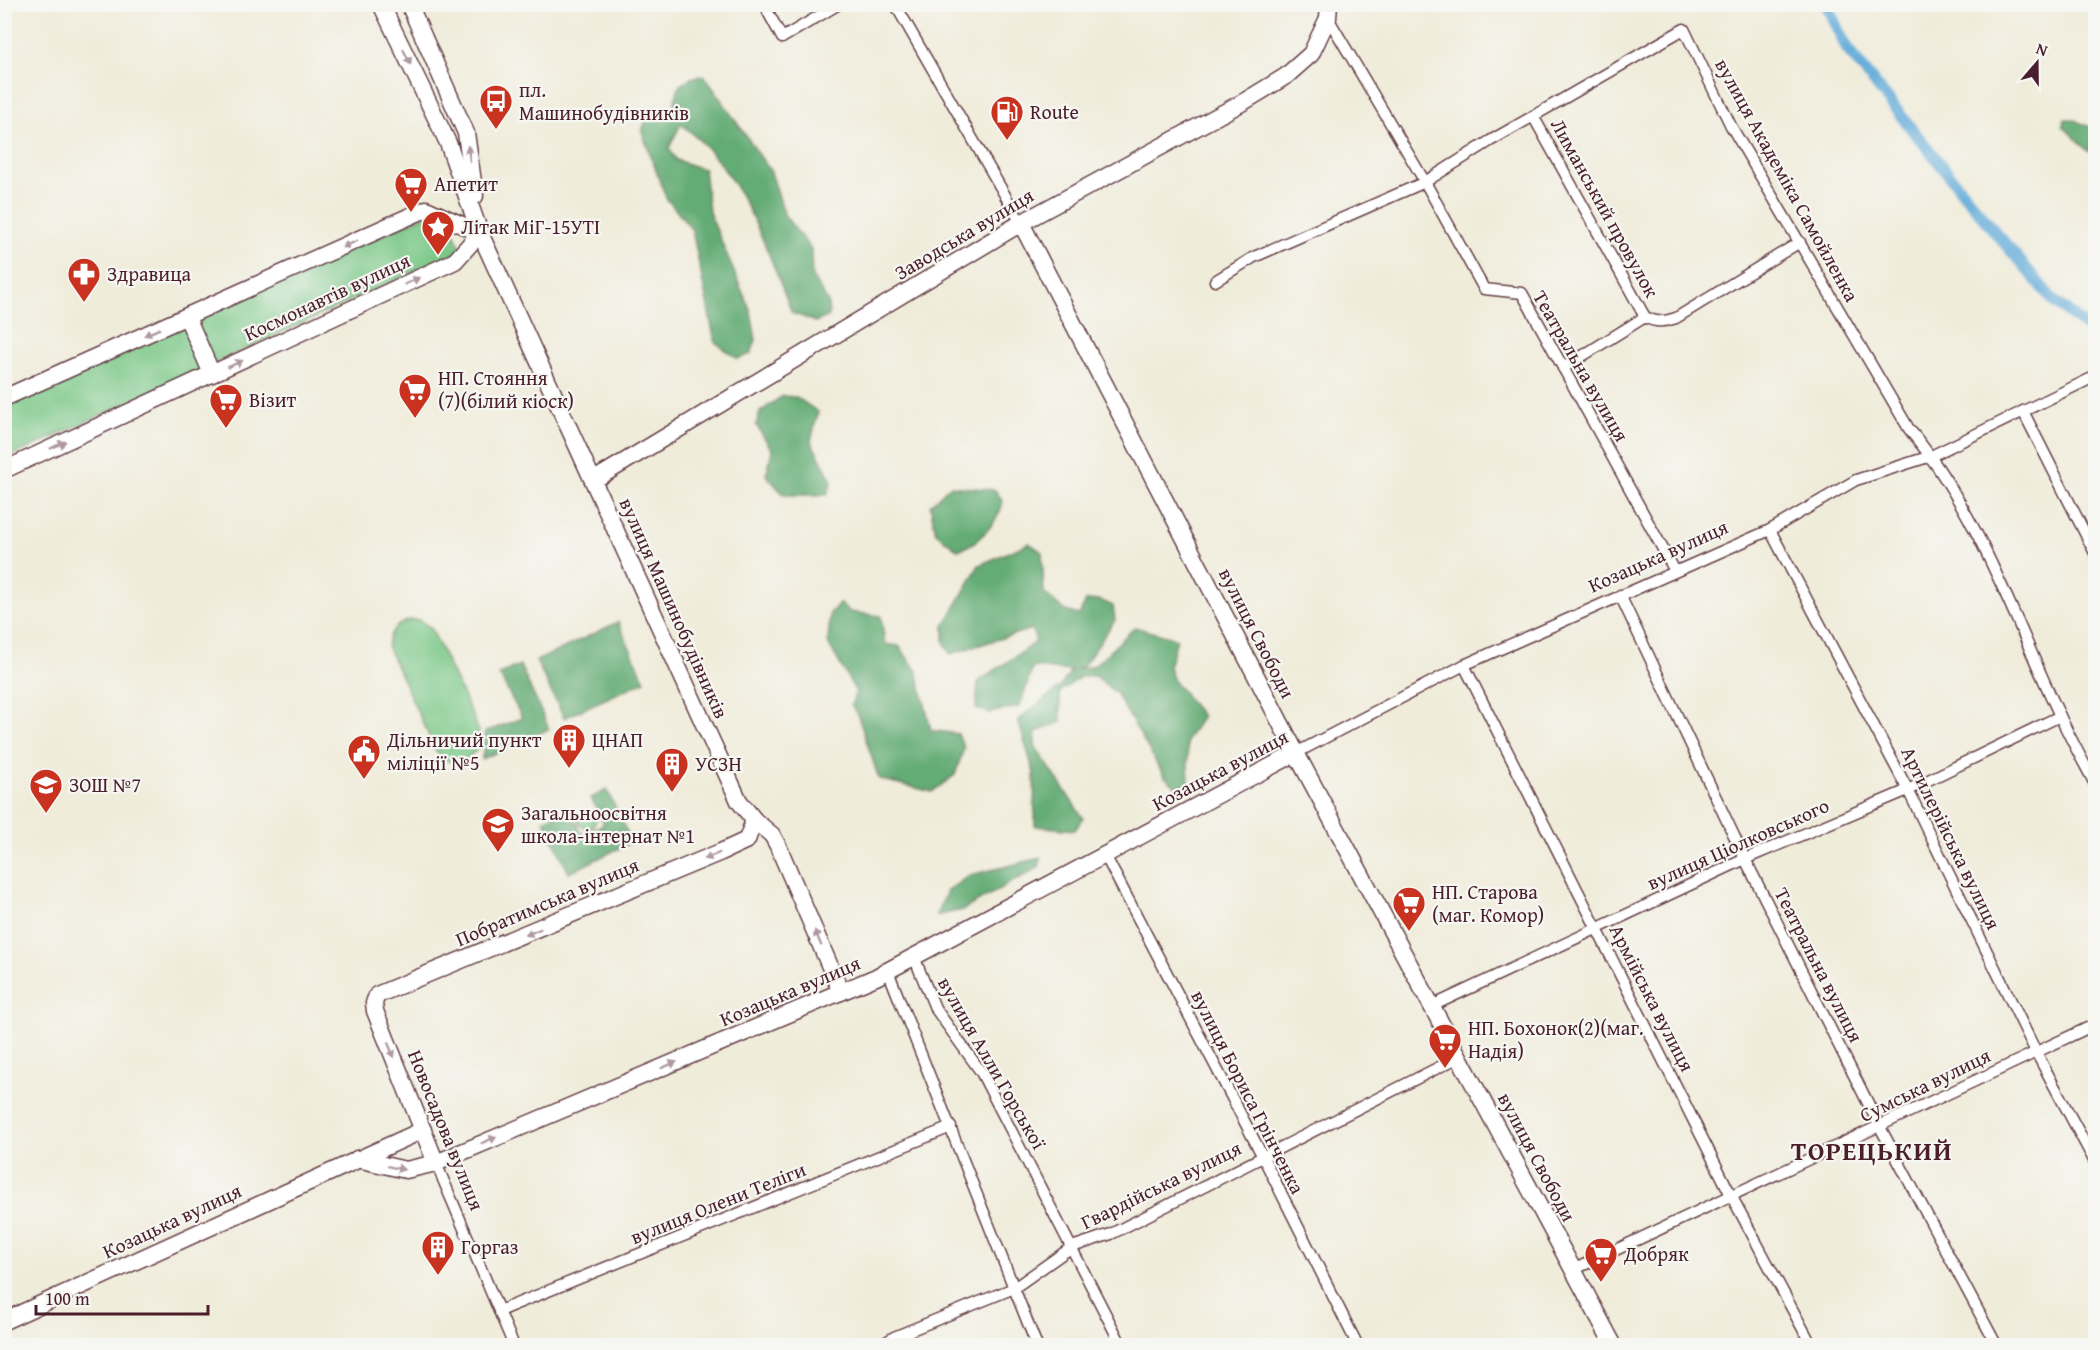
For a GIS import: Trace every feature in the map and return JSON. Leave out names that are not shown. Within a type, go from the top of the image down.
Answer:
[{"type":"street","name":"вулиця Машинобудівників","points":[[381,4],[448,143],[480,233],[594,480],[678,671],[740,801],[754,820],[772,834],[841,992]]},
{"type":"street","name":"вулиця Машинобудівників","points":[[409,4],[466,133],[480,233]]},
{"type":"street","points":[[768,12],[782,38],[840,4]]},
{"type":"street","name":"вулиця Свободи","points":[[895,4],[1021,223],[1296,753],[1614,1346]]},
{"type":"street","name":"Заводська вулиця","points":[[594,480],[1021,223],[1245,101],[1286,76],[1311,54],[1328,11]]},
{"type":"street","name":"Театральна вулиця","points":[[1328,11],[1484,289],[1522,293],[1675,571]]},
{"type":"street","name":"вулиця Академіка Самойленка","points":[[1215,281],[1254,257],[1425,182],[1533,116],[1684,29],[1731,126],[1909,429],[1931,456],[1992,562],[2060,716],[2096,786]]},
{"type":"street","name":"Лиманський провулок","points":[[1533,116],[1645,317]]},
{"type":"street","name":"Космонавтів вулиця","points":[[4,398],[426,209],[480,233],[455,261],[4,470]]},
{"type":"street","points":[[1563,368],[1645,317],[1652,321],[1664,322],[1676,318],[1800,242]]},
{"type":"street","points":[[187,316],[212,374]]},
{"type":"street","name":"Козацька вулиця","points":[[357,1159],[406,1170],[436,1163],[888,971],[1464,666],[1770,530],[1856,480],[1931,456],[2096,376]]},
{"type":"street","points":[[2023,411],[2096,555]]},
{"type":"street","name":"Артилерійська вулиця","points":[[1770,530],[1908,789],[2036,1052],[2096,1164]]},
{"type":"street","name":"Театральна вулиця","points":[[1620,595],[1745,859],[1880,1127],[1997,1346]]},
{"type":"street","name":"Армійська вулиця","points":[[1464,666],[1732,1197],[1812,1346]]},
{"type":"street","name":"вулиця Ціолковського","points":[[1432,1006],[1745,859],[1908,789],[2060,716]]},
{"type":"street","name":"Побратимська вулиця","points":[[377,995],[747,840],[754,820]]},
{"type":"street","name":"вулиця Бориса Грінченка","points":[[1105,855],[1263,1157],[1358,1346]]},
{"type":"street","name":"вулиця Алли Горської","points":[[914,957],[935,1008],[981,1072],[1122,1346]]},
{"type":"street","points":[[888,971],[1036,1346]]},
{"type":"street","name":"Новосадова вулиця","points":[[377,995],[374,1003],[375,1011],[436,1163],[514,1346]]},
{"type":"street","name":"Сумська вулиця","points":[[1574,1270],[2096,1024]]},
{"type":"street","name":"Гвардійська вулиця","points":[[880,1346],[894,1337],[1014,1288],[1072,1247],[1111,1234],[1459,1058]]},
{"type":"street","name":"вулиця Олени Теліги","points":[[499,1311],[951,1127]]},
{"type":"street","name":"Козацька вулиця","points":[[4,1321],[423,1130]]},
{"type":"green space","points":[[704,75],[771,172],[785,216],[811,249],[812,277],[828,302],[829,316],[816,322],[792,313],[761,235],[735,186],[720,163],[681,124],[669,148],[676,160],[704,169],[709,212],[751,312],[756,340],[751,354],[738,359],[715,342],[692,230],[666,198],[642,132],[646,118],[672,111],[679,86],[691,78]]},
{"type":"green space","points":[[2065,119],[2072,119],[2095,129],[2095,153],[2086,149],[2063,126]]},
{"type":"green space","points":[[442,208],[462,250],[5,459],[4,405]]},
{"type":"green space","points":[[782,396],[796,397],[818,412],[811,441],[832,481],[827,495],[784,495],[766,475],[772,450],[756,425],[760,412]]},
{"type":"green space","points":[[950,486],[995,490],[1003,502],[997,518],[986,532],[973,543],[958,550],[936,533],[930,505]]},
{"type":"green space","points":[[1029,543],[1042,552],[1044,593],[1066,611],[1079,615],[1086,601],[1100,600],[1113,606],[1115,620],[1084,665],[1076,670],[1095,665],[1135,627],[1177,639],[1169,667],[1174,681],[1202,716],[1187,740],[1189,784],[1175,786],[1164,776],[1116,693],[1095,676],[1082,676],[1060,692],[1061,722],[1036,732],[1035,746],[1083,818],[1075,830],[1035,826],[1034,773],[1018,720],[1061,686],[1071,671],[1033,667],[1020,706],[990,713],[976,709],[978,682],[1036,642],[1032,629],[950,654],[944,641],[944,626],[979,565]]},
{"type":"green space","points":[[840,603],[850,612],[881,616],[885,644],[899,646],[917,671],[931,730],[958,734],[964,748],[955,775],[932,792],[879,779],[857,713],[851,705],[856,692],[828,643],[830,613]]},
{"type":"green space","points":[[410,620],[419,620],[431,628],[475,721],[480,736],[478,749],[465,760],[448,761],[441,757],[435,749],[387,646],[394,629]]},
{"type":"green space","points":[[618,622],[645,681],[564,718],[536,661]]},
{"type":"green space","points":[[520,665],[549,729],[482,759],[485,732],[522,718],[499,674]]},
{"type":"green space","points":[[607,790],[632,842],[569,873],[544,820],[569,808],[582,834],[604,824],[591,798]]},
{"type":"green space","points":[[583,810],[591,810],[596,815],[594,826],[583,828],[578,823],[578,815]]},
{"type":"green space","points":[[1041,858],[1039,867],[963,910],[936,916],[947,891],[970,875]]},
{"type":"waterway","points":[[1826,4],[1847,49],[1996,233],[2054,301],[2096,334]]},
{"type":"place","name":"пл. Машинобудівників","points":[[496,130]]},
{"type":"place","name":"Route","points":[[1007,141]]},
{"type":"place","name":"Апетит","points":[[411,213]]},
{"type":"place","name":"Літак МіГ-15УТІ","points":[[438,256]]},
{"type":"place","name":"Здравица","points":[[84,303]]},
{"type":"place","name":"НП. Стояння (7)(білий кіоск)","points":[[415,419]]},
{"type":"place","name":"Візит","points":[[226,429]]},
{"type":"place","name":"ЦНАП","points":[[569,769]]},
{"type":"place","name":"Дільничий пункт міліції №5","points":[[364,780]]},
{"type":"place","name":"УСЗН","points":[[672,793]]},
{"type":"place","name":"ЗОШ №7","points":[[46,814]]},
{"type":"place","name":"Загальноосвітня школа-інтернат №1","points":[[498,853]]},
{"type":"place","name":"НП. Старова (маг. Комор)","points":[[1409,932]]},
{"type":"place","name":"НП. Бохонок(2)(маг. Надія)","points":[[1445,1069]]},
{"type":"place","name":"Горгаз","points":[[438,1276]]},
{"type":"place","name":"Добряк","points":[[1601,1283]]},
{"type":"district","name":"ТОРЕЦЬКИЙ","points":[[1872,1151]]}]
